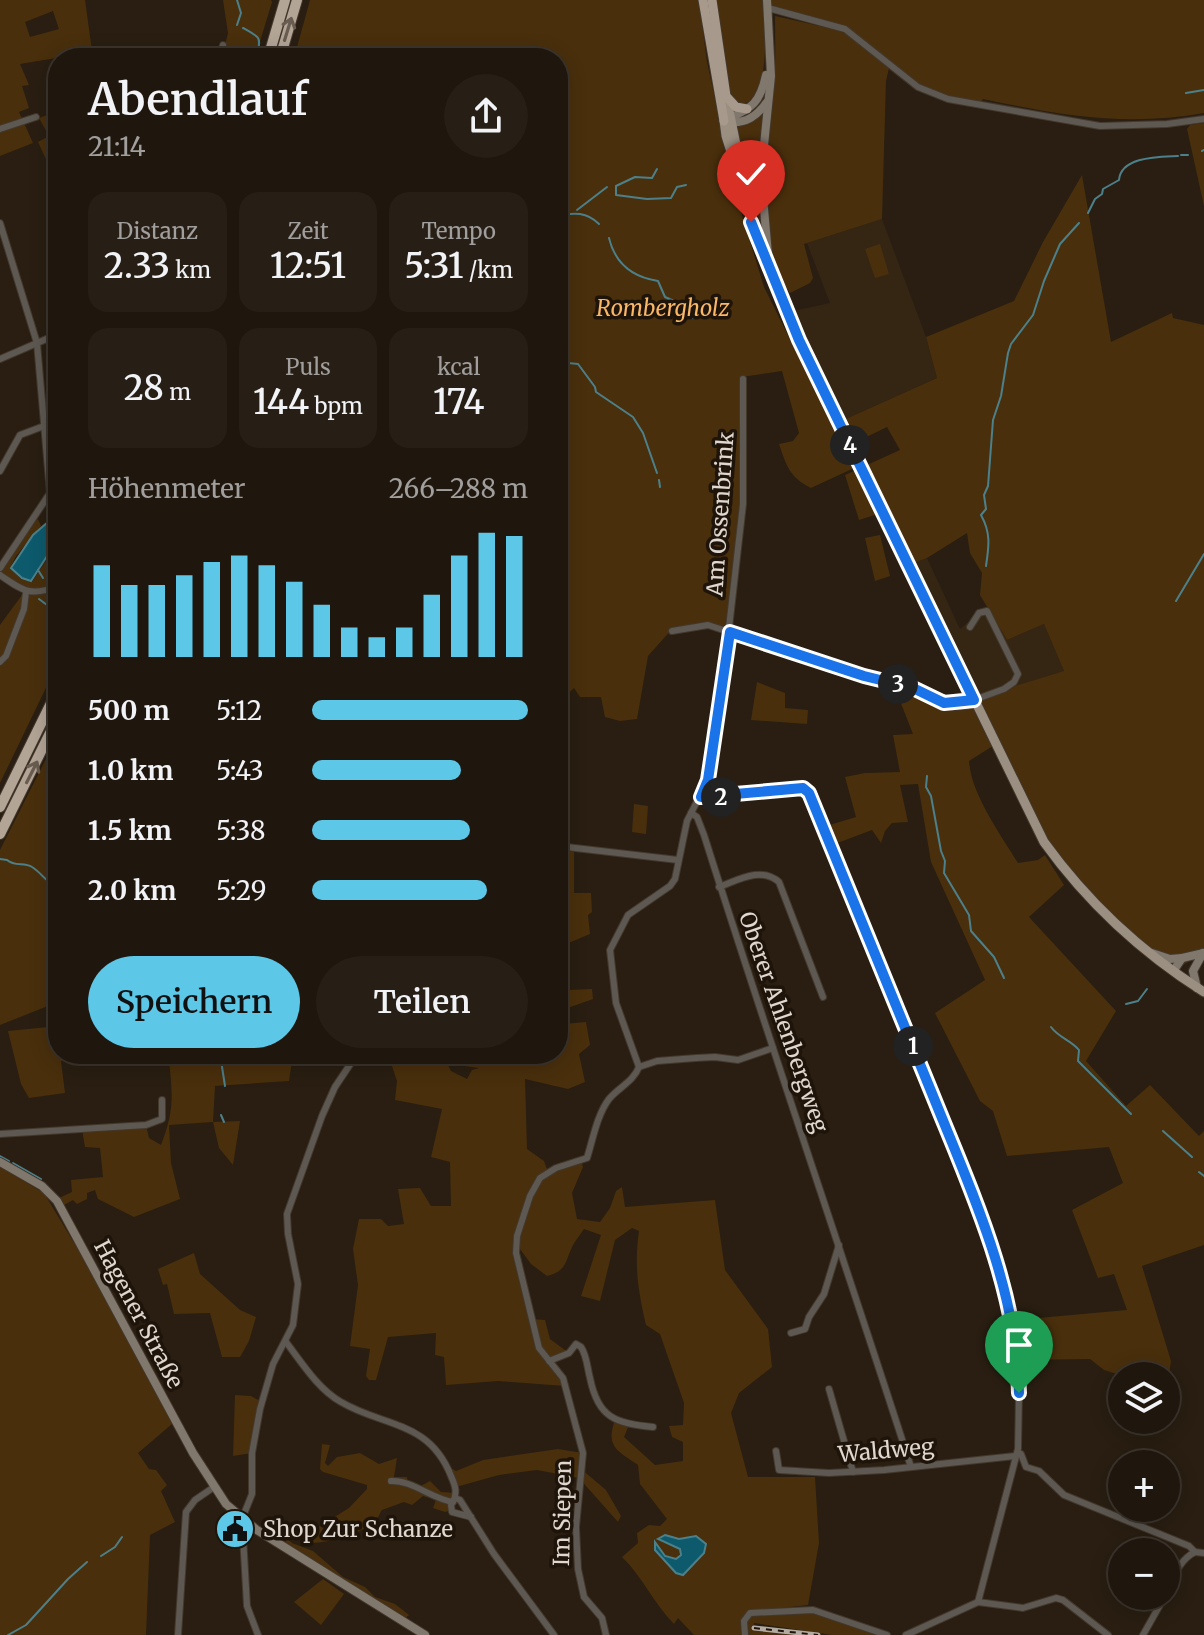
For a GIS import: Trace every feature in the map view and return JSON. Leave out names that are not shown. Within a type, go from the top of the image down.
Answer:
[{"type":"highway","points":[[271,48],[285,0]]},
{"type":"highway","points":[[283,48],[297,0]]},
{"type":"highway","points":[[703,0],[727,121]]},
{"type":"highway","points":[[712,0],[726,96],[736,107],[747,109]]},
{"type":"highway","points":[[0,807],[48,709]]},
{"type":"highway","points":[[2,830],[48,737]]},
{"type":"main road","points":[[768,4],[768,100],[761,175],[768,254]]},
{"type":"main road","points":[[727,121],[755,103],[769,65]]},
{"type":"main road","points":[[726,96],[729,149],[751,222],[804,352],[1044,842],[1073,882],[1146,950],[1201,990]]},
{"type":"main road","points":[[727,121],[744,122],[768,100]]},
{"type":"main road","points":[[727,121],[785,306]]},
{"type":"main road","points":[[1146,950],[1165,958],[1204,953]]},
{"type":"main road","points":[[1174,970],[1204,953]]},
{"type":"main road","points":[[1201,990],[1193,971],[1204,953]]},
{"type":"main road","points":[[1174,970],[1182,958]]},
{"type":"main road","name":"Hagener Straße","points":[[0,1162],[42,1186],[57,1201],[226,1504],[242,1519],[425,1635]]},
{"type":"street","points":[[768,4],[845,29],[918,87],[948,99],[1100,126],[1167,124],[1204,119]]},
{"type":"street","points":[[0,129],[36,117]]},
{"type":"street","points":[[0,223],[37,343],[48,471]]},
{"type":"street","points":[[0,359],[48,338]]},
{"type":"street","name":"Am Ossenbrink","points":[[678,860],[684,829],[708,780],[730,632],[743,504],[743,379]]},
{"type":"street","points":[[0,471],[20,435],[44,426]]},
{"type":"street","points":[[0,568],[48,496]]},
{"type":"street","points":[[0,575],[26,592],[48,589]]},
{"type":"street","points":[[0,662],[6,656],[24,609],[26,592]]},
{"type":"street","points":[[672,631],[706,625],[864,676],[913,688],[944,703],[962,707],[1011,686],[1018,674],[987,611],[979,613],[970,627]]},
{"type":"street","points":[[701,797],[803,788],[809,793],[896,1001],[993,1250],[1017,1355],[1019,1421],[1016,1454],[978,1602]]},
{"type":"street","name":"Oberer Ahlenbergweg","points":[[691,813],[697,817],[911,1467]]},
{"type":"street","points":[[568,847],[678,860],[678,872],[670,886],[628,915],[610,950],[616,1003],[639,1067],[657,1061],[696,1058],[738,1060],[773,1048]]},
{"type":"street","points":[[719,887],[753,874],[773,876],[779,882],[823,997]]},
{"type":"street","points":[[258,1635],[247,1606],[242,1519],[252,1494],[252,1453],[260,1409],[273,1364],[293,1325],[298,1284],[287,1214],[322,1116],[335,1087],[350,1064]]},
{"type":"street","name":"Im Siepen","points":[[606,1635],[602,1618],[584,1597],[580,1583],[576,1527],[583,1453],[563,1378],[539,1348],[517,1260],[516,1243],[530,1196],[540,1178],[556,1168],[587,1158],[604,1108],[613,1095],[636,1075],[639,1067]]},
{"type":"street","points":[[0,1134],[146,1125],[162,1119],[162,1100]]},
{"type":"street","points":[[791,1333],[805,1329],[824,1294],[839,1245]]},
{"type":"street","points":[[286,1342],[309,1373],[339,1401],[407,1427],[426,1441],[449,1471],[456,1487],[452,1512],[471,1517]]},
{"type":"street","points":[[549,1361],[569,1353],[576,1344],[581,1347],[592,1389],[604,1411],[619,1422],[653,1427]]},
{"type":"street","points":[[829,1389],[853,1472]]},
{"type":"street","name":"Waldweg","points":[[776,1451],[779,1470],[853,1472],[1016,1454]]},
{"type":"street","points":[[1016,1454],[1021,1454],[1026,1467],[1039,1471],[1064,1495],[1189,1546],[1195,1552]]},
{"type":"street","points":[[391,1481],[409,1484],[434,1497],[460,1500],[494,1554],[554,1635]]},
{"type":"street","points":[[178,1635],[186,1512],[195,1500],[214,1487]]},
{"type":"street","points":[[1180,1565],[1195,1552],[1204,1553]]},
{"type":"street","points":[[906,1635],[978,1602],[1023,1608],[1056,1598],[1063,1600],[1108,1635]]},
{"type":"street","points":[[745,1635],[744,1621],[750,1613],[805,1610],[887,1635]]},
{"type":"street","points":[[1143,1635],[1157,1610]]},
{"type":"shaded area","points":[[882,219],[926,337],[937,378],[839,422],[788,312],[830,303],[807,243]]},
{"type":"shaded area","points":[[927,558],[960,629],[986,607],[1007,640],[1044,624],[1064,671],[974,700],[909,565]]},
{"type":"green space","points":[[0,0],[85,0],[92,48],[48,48],[48,59],[20,64],[29,85],[22,86],[29,108],[19,112],[33,143],[0,156]],"holes":[[[53,11],[59,29],[30,37],[25,22]]]},
{"type":"green space","points":[[223,0],[271,0],[258,48],[224,48],[228,33]]},
{"type":"green space","name":"Rombergholz","points":[[310,0],[699,0],[707,62],[736,196],[764,287],[854,468],[811,488],[798,480],[787,465],[779,444],[793,441],[799,433],[782,371],[741,377],[742,488],[727,629],[703,626],[673,628],[648,656],[637,719],[620,721],[605,717],[601,697],[580,697],[574,688],[568,694],[568,48],[297,48]]},
{"type":"green space","points":[[716,0],[764,0],[763,72],[754,96],[745,104],[737,103],[729,91]]},
{"type":"green space","points":[[767,0],[1204,0],[1204,113],[1147,119],[1093,117],[983,99],[980,103],[924,91],[851,32],[768,8]]},
{"type":"green space","points":[[775,16],[838,30],[889,68],[882,219],[804,244],[813,278],[810,283],[790,293],[778,270],[766,217],[766,159],[775,70]]},
{"type":"green space","points":[[766,110],[762,230],[734,128],[755,119]]},
{"type":"green space","points":[[48,115],[48,134],[39,118]]},
{"type":"green space","points":[[1204,123],[1204,206],[1187,129],[1190,125]]},
{"type":"green space","points":[[48,137],[48,164],[38,142]]},
{"type":"green space","points":[[1082,175],[1111,342],[1172,313],[1173,318],[1204,325],[1204,953],[1174,970],[1135,941],[1044,842],[996,744],[969,761],[981,800],[1018,863],[1038,860],[1045,855],[1064,885],[1029,917],[1116,1011],[1086,1061],[1126,1106],[1150,1085],[1199,1136],[1204,1131],[1204,1245],[1142,1266],[1171,1362],[1108,1362],[1108,1371],[1090,1359],[1021,1360],[1015,1320],[1127,1310],[1114,1274],[1098,1278],[1072,1210],[1123,1183],[1109,1147],[1007,1156],[993,1111],[980,1101],[935,1013],[985,980],[931,862],[918,784],[900,785],[908,822],[892,823],[881,843],[872,830],[832,845],[823,827],[856,817],[845,777],[900,772],[893,735],[913,734],[893,683],[944,703],[989,694],[1064,671],[1044,624],[1007,640],[980,595],[982,573],[970,553],[967,533],[927,558],[909,565],[884,512],[859,520],[845,475],[900,450],[887,427],[850,445],[839,422],[937,378],[926,337],[1014,301],[1043,242]]},
{"type":"green space","points":[[880,244],[889,274],[875,278],[865,249]]},
{"type":"green space","points":[[38,519],[41,526],[10,568],[21,579],[32,582],[48,557],[48,587],[42,589],[16,583],[1,570]]},
{"type":"green space","points":[[880,535],[890,576],[875,581],[865,538]]},
{"type":"green space","points":[[48,592],[48,684],[0,783],[0,625],[22,595]]},
{"type":"green space","points":[[757,682],[785,693],[785,708],[808,710],[807,724],[751,720]]},
{"type":"green space","points":[[48,755],[48,1006],[0,1025],[0,850]]},
{"type":"green space","points":[[634,804],[648,806],[646,834],[632,832]]},
{"type":"green space","points":[[568,851],[574,852],[574,893],[591,893],[592,912],[588,915],[590,934],[568,943]]},
{"type":"green space","points":[[568,975],[569,990],[592,989],[593,999],[568,1008]]},
{"type":"green space","points":[[586,1022],[590,1045],[579,1054],[585,1082],[568,1089],[525,1079],[527,1149],[544,1161],[548,1172],[581,1160],[583,1167],[572,1193],[577,1219],[600,1222],[610,1208],[616,1191],[622,1187],[625,1207],[715,1200],[725,1270],[768,1329],[772,1367],[739,1393],[731,1413],[748,1477],[815,1477],[819,1543],[808,1605],[746,1612],[741,1623],[742,1635],[694,1635],[678,1618],[674,1624],[622,1557],[638,1543],[637,1533],[649,1525],[660,1526],[667,1519],[640,1484],[638,1465],[615,1447],[612,1429],[615,1420],[629,1425],[624,1437],[655,1465],[683,1461],[683,1442],[672,1437],[669,1426],[683,1425],[684,1403],[660,1334],[646,1325],[638,1278],[639,1231],[632,1228],[615,1240],[600,1301],[581,1296],[601,1235],[584,1229],[562,1269],[547,1276],[531,1264],[517,1245],[532,1319],[545,1320],[550,1339],[569,1353],[549,1361],[565,1386],[498,1381],[446,1385],[444,1357],[435,1355],[436,1333],[388,1337],[376,1380],[369,1380],[366,1376],[370,1349],[350,1346],[358,1285],[353,1249],[359,1219],[381,1219],[388,1226],[404,1224],[398,1189],[420,1188],[431,1206],[451,1206],[450,1162],[431,1157],[442,1109],[395,1100],[397,1081],[391,1064],[448,1064],[451,1071],[467,1079],[472,1070],[479,1068],[464,1066],[568,1064],[568,1024]],"holes":[[[665,1535],[678,1539],[696,1536],[702,1556],[685,1573],[662,1559],[654,1546],[655,1542],[662,1553],[674,1559],[678,1558],[681,1550],[663,1542]]]},
{"type":"green space","points":[[48,1027],[48,1064],[61,1064],[65,1093],[29,1098],[21,1084],[8,1031]]},
{"type":"green space","points":[[169,1064],[292,1064],[289,1081],[215,1086],[213,1122],[169,1125],[171,1163],[180,1199],[134,1217],[98,1199],[95,1190],[87,1193],[87,1199],[77,1204],[73,1200],[64,1205],[59,1198],[72,1192],[71,1180],[103,1177],[100,1148],[85,1147],[82,1129],[146,1125],[149,1138],[161,1145],[172,1094]]},
{"type":"green space","points":[[240,1121],[233,1165],[219,1148],[213,1122]]},
{"type":"green space","points":[[0,1167],[44,1193],[100,1286],[172,1424],[138,1453],[149,1469],[156,1470],[167,1485],[161,1491],[175,1522],[150,1535],[146,1635],[0,1635]]},
{"type":"green space","points":[[194,1253],[200,1274],[240,1310],[256,1317],[249,1341],[240,1357],[222,1357],[210,1313],[174,1314],[167,1284],[163,1285],[158,1269]]},
{"type":"green space","points":[[235,1395],[251,1396],[262,1402],[252,1453],[233,1456]]},
{"type":"green space","points":[[322,1444],[330,1445],[325,1463],[328,1466],[337,1457],[360,1453],[379,1464],[397,1458],[394,1477],[407,1477],[408,1486],[415,1489],[430,1481],[441,1492],[456,1493],[452,1510],[445,1512],[433,1508],[436,1500],[423,1496],[412,1505],[404,1502],[382,1510],[375,1522],[351,1534],[330,1541],[305,1542],[309,1533],[349,1508],[367,1489],[367,1485],[320,1469]]},
{"type":"green space","points":[[558,1449],[583,1453],[580,1468],[606,1490],[621,1516],[618,1522],[579,1478],[537,1470],[499,1475],[456,1487],[447,1466],[456,1471],[483,1460]]},
{"type":"green space","points":[[287,1538],[313,1551],[343,1577],[365,1587],[375,1597],[395,1604],[409,1615],[402,1621],[285,1544]]},
{"type":"green space","points":[[323,1579],[344,1594],[321,1625],[294,1602]]},
{"type":"green space","points":[[814,1613],[877,1635],[832,1635],[754,1623],[754,1630],[805,1635],[747,1635],[745,1627],[751,1615]]},
{"type":"water","points":[[48,522],[48,555],[31,581],[11,568],[33,535]]},
{"type":"water","points":[[665,1535],[679,1539],[696,1536],[706,1544],[704,1553],[683,1575],[676,1573],[655,1550],[655,1542],[665,1556],[676,1559],[681,1555],[680,1549],[658,1539]]},
{"type":"waterway","points":[[237,0],[241,13],[237,25]]},
{"type":"waterway","points":[[243,28],[259,39],[259,48]]},
{"type":"waterway","points":[[1186,93],[1204,90]]},
{"type":"waterway","points":[[1181,155],[1188,155]]},
{"type":"waterway","points":[[1088,213],[1103,189],[1119,180],[1127,166],[1142,159],[1178,156]]},
{"type":"waterway","points":[[657,169],[652,178],[635,177],[616,186],[616,195],[671,198],[677,187],[686,185]]},
{"type":"waterway","points":[[577,210],[607,187]]},
{"type":"waterway","points":[[568,214],[590,217],[599,224]]},
{"type":"waterway","points":[[986,566],[988,540],[981,515],[986,509],[984,495],[988,486],[993,420],[1001,396],[1008,353],[1011,344],[1033,315],[1060,244],[1079,223]]},
{"type":"waterway","points":[[609,238],[620,262],[640,276],[658,281],[665,297],[693,318]]},
{"type":"waterway","points":[[568,363],[578,364],[596,392],[633,417],[643,433],[657,473]]},
{"type":"waterway","points":[[659,480],[660,487]]},
{"type":"waterway","points":[[1176,601],[1204,554]]},
{"type":"waterway","points":[[38,570],[43,578]]},
{"type":"waterway","points":[[39,599],[48,607]]},
{"type":"waterway","points":[[927,776],[926,787],[931,796],[945,861],[944,873],[969,915],[971,931],[994,957],[1004,978]]},
{"type":"waterway","points":[[0,859],[32,867],[48,881]]},
{"type":"waterway","points":[[1126,1004],[1138,1001],[1147,989]]},
{"type":"waterway","points":[[1051,1027],[1079,1050],[1078,1061],[1131,1114]]},
{"type":"waterway","points":[[222,1064],[225,1086]]},
{"type":"waterway","points":[[221,1115],[224,1122]]},
{"type":"waterway","points":[[1163,1131],[1192,1157]]},
{"type":"waterway","points":[[0,1156],[9,1161]]},
{"type":"waterway","points":[[13,1163],[41,1179]]},
{"type":"waterway","points":[[1199,1172],[1204,1176]]},
{"type":"waterway","points":[[101,1556],[115,1547],[122,1537]]},
{"type":"waterway","points":[[8,1635],[26,1625],[87,1562]]},
{"type":"railway","points":[[754,1628],[818,1635]]},
{"type":"place","name":"Shop Zur Schanze","points":[[235,1529]]},
{"type":"route","points":[[751,222],[799,340],[974,700],[944,703],[913,688],[864,676],[730,632],[708,780],[701,797],[803,788],[809,793],[896,1001],[987,1232],[1016,1345],[1019,1393]]}]
